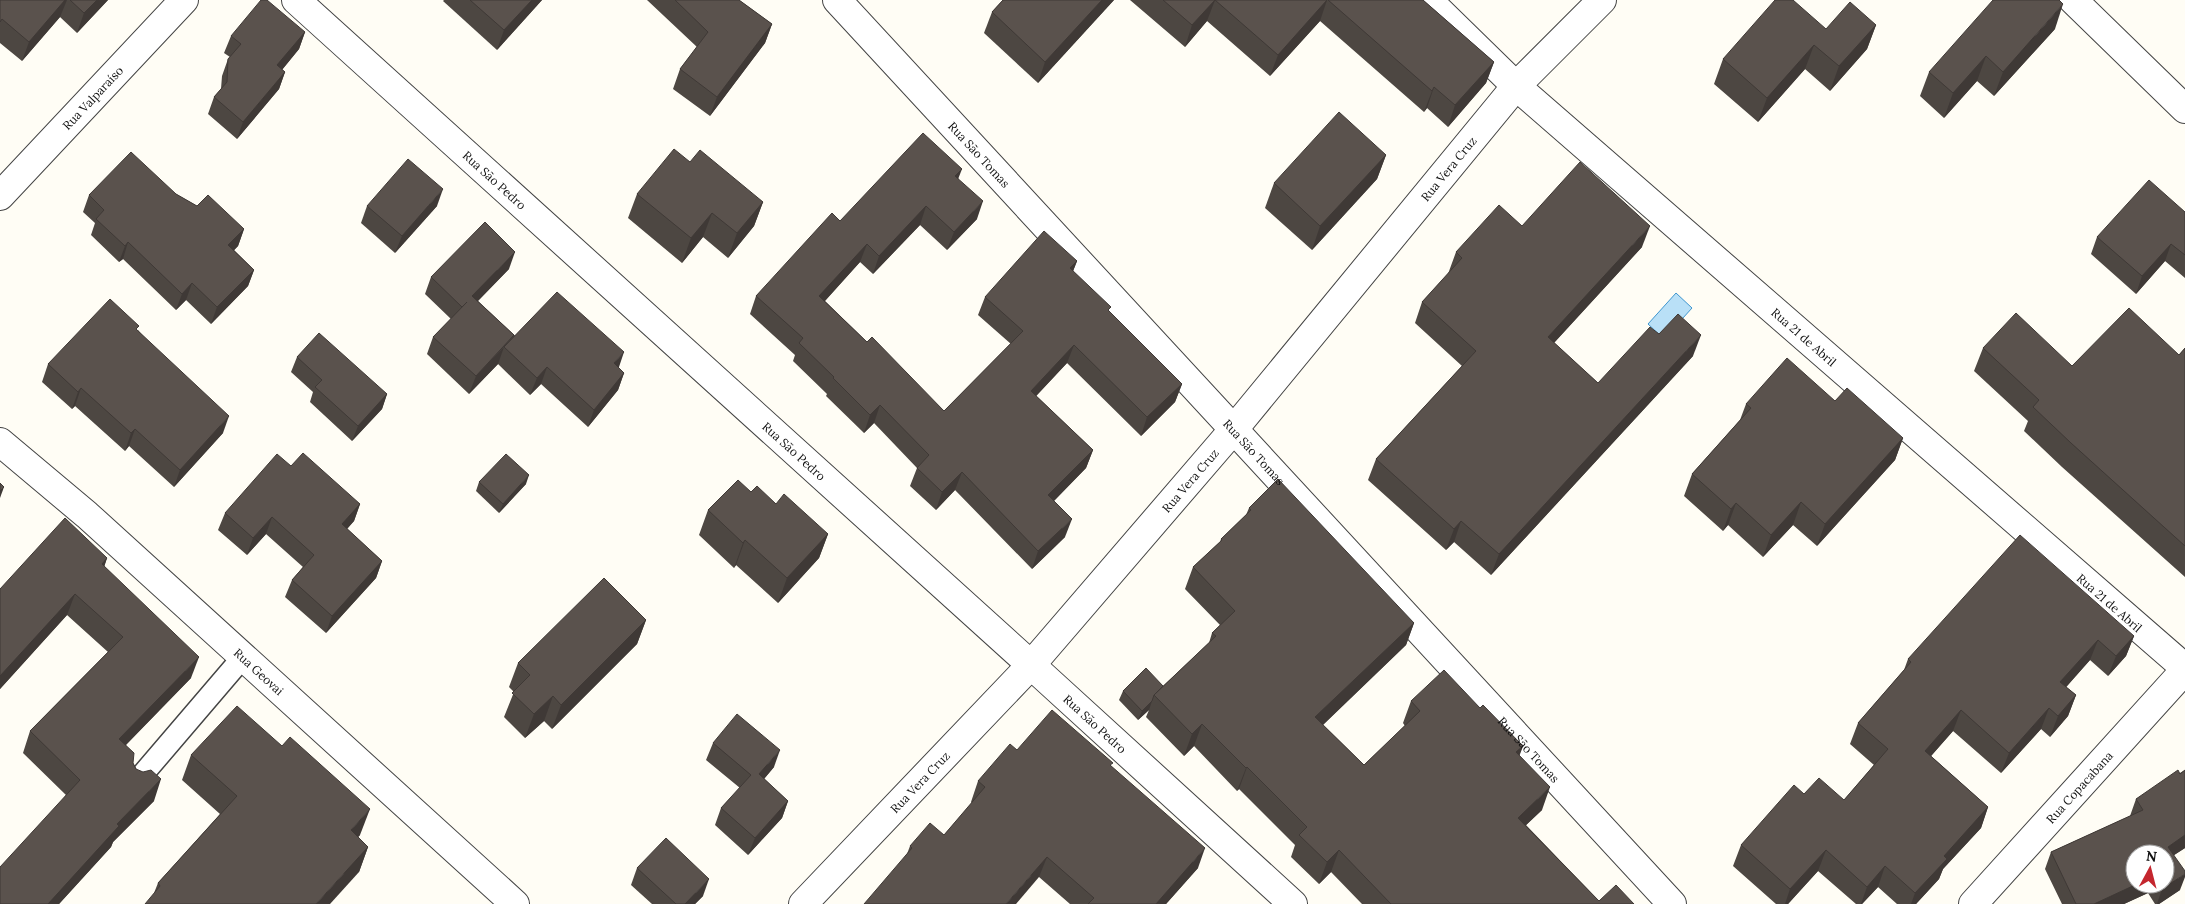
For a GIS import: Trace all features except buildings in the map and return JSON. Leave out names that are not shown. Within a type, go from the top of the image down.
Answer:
[{"type":"street","name":"Rua Valparaíso","points":[[0,196],[184,0]]},
{"type":"street","name":"Rua São Pedro","points":[[296,0],[1293,904]]},
{"type":"street","name":"Rua São Tomas","points":[[837,0],[1672,904]]},
{"type":"street","name":"Rua 21 de Abril","points":[[1428,0],[1516,86],[2185,669]]},
{"type":"street","name":"Rua Vera Cruz","points":[[803,904],[1031,665],[1234,429],[1516,86],[1602,0]]},
{"type":"street","points":[[2073,0],[2185,109]]},
{"type":"street","name":"Rua Geovai","points":[[0,442],[87,515],[516,904]]},
{"type":"street","name":"Rua Copacabana","points":[[1972,904],[2185,669]]},
{"type":"lane","points":[[137,781],[243,656]]},
{"type":"water","points":[[1676,293],[1692,308],[1664,339],[1648,324]]}]
